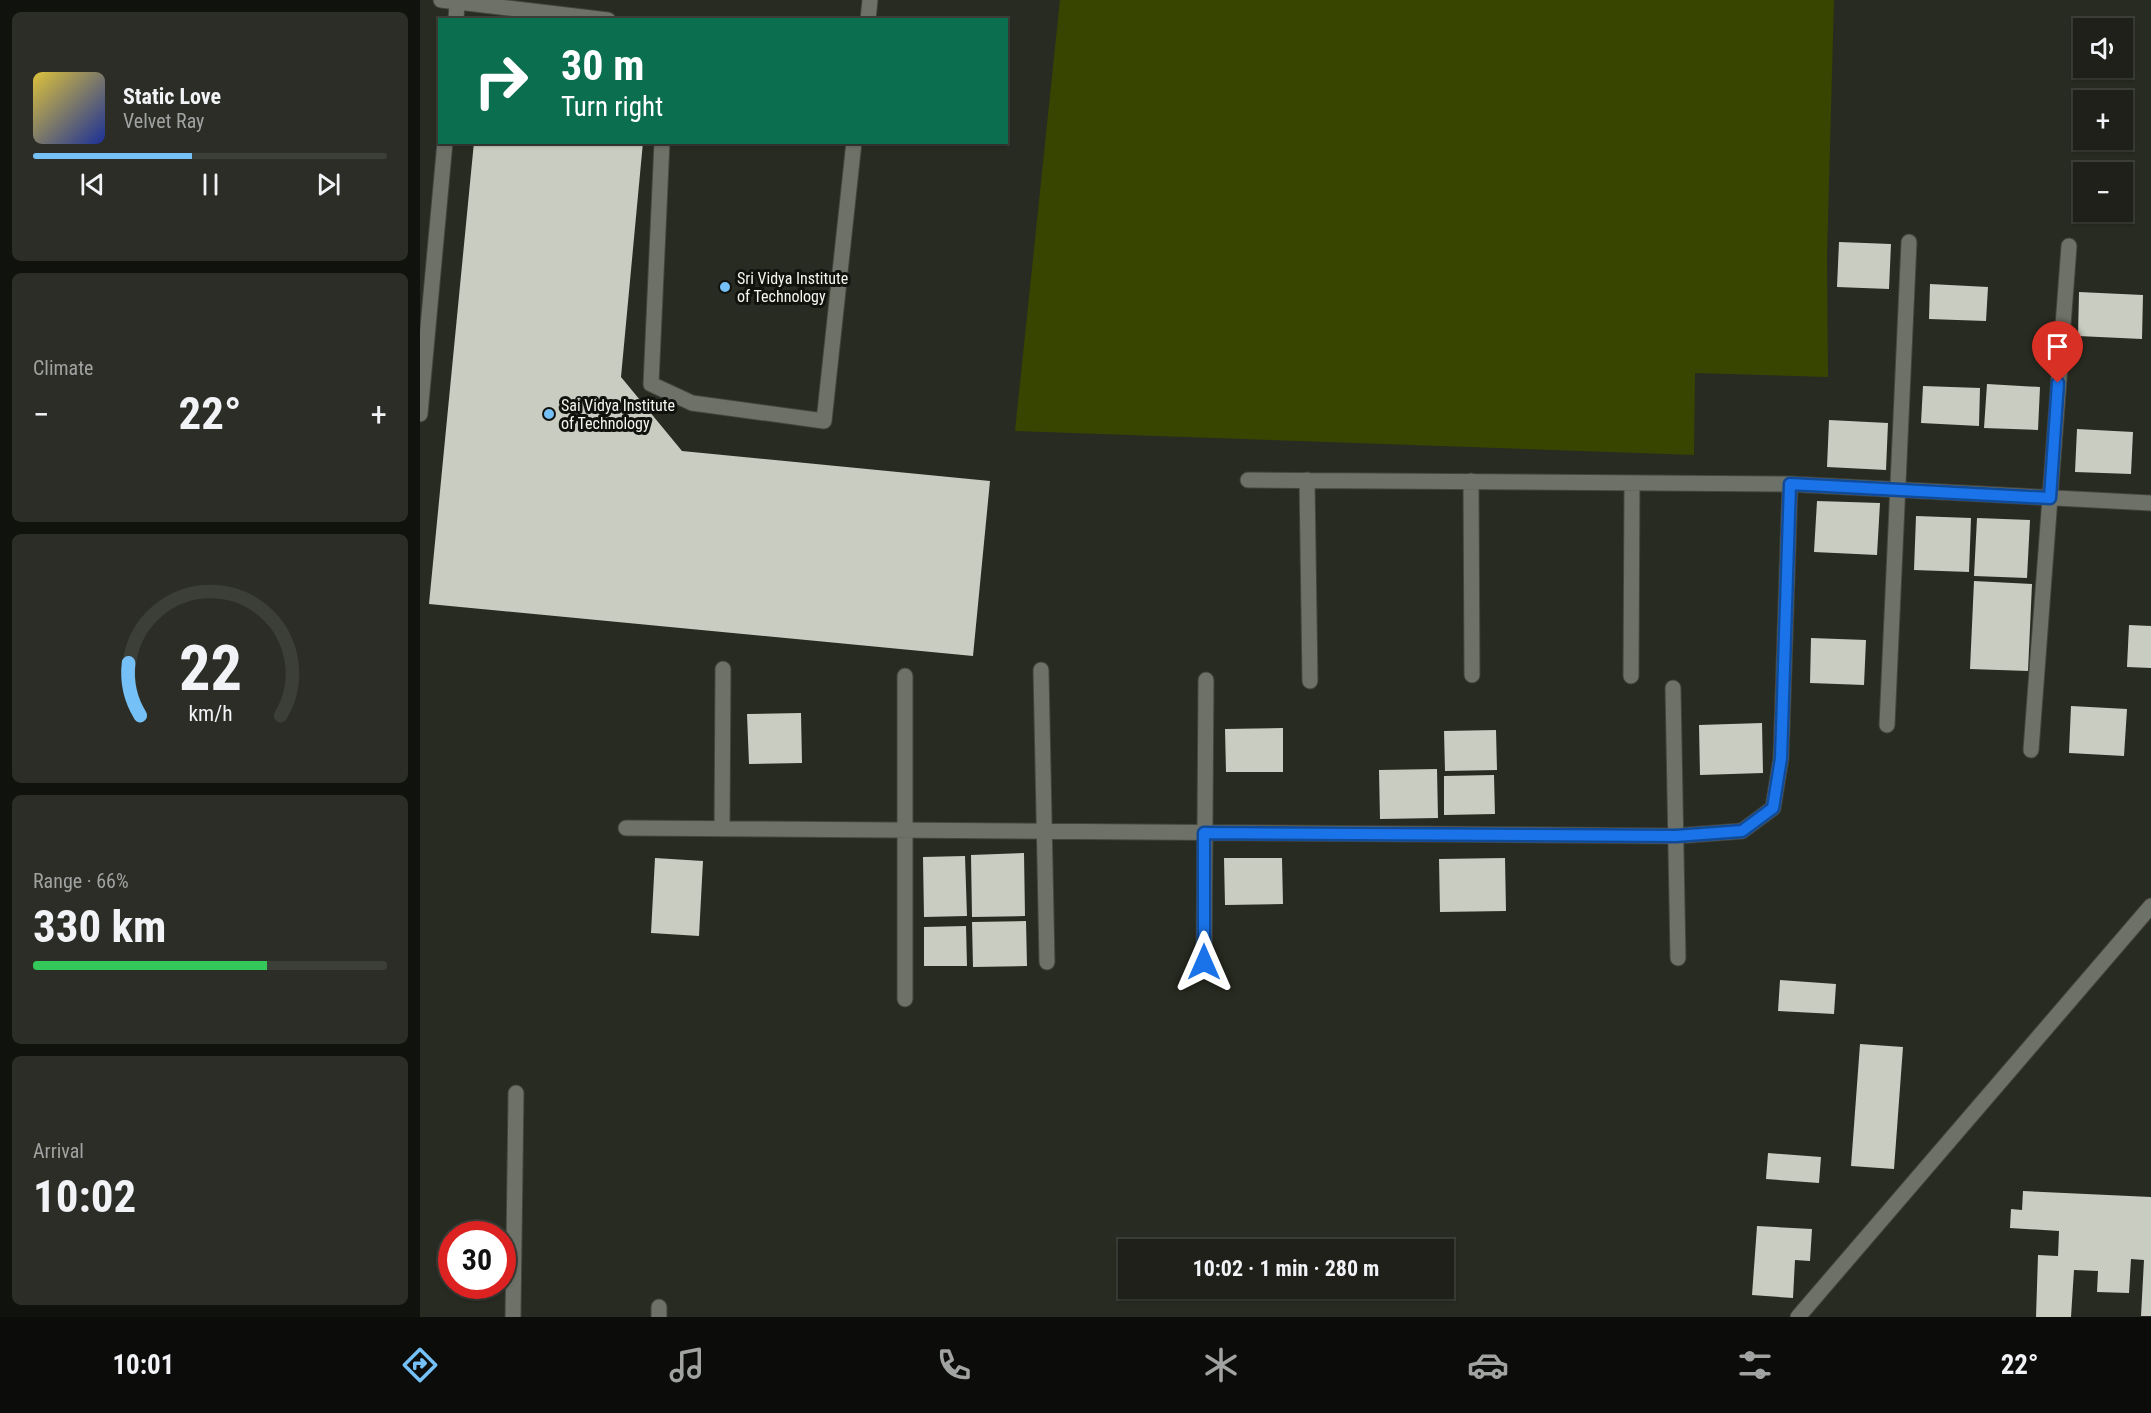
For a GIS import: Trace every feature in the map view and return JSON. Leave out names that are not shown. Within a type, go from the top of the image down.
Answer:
[{"type":"street","points":[[441,0],[591,18]]},
{"type":"street","points":[[868,18],[870,0]]},
{"type":"street","points":[[456,18],[458,2]]},
{"type":"street","points":[[420,414],[445,144]]},
{"type":"street","points":[[662,144],[651,384],[692,403],[824,421],[854,144]]},
{"type":"street","points":[[1887,724],[1909,242]]},
{"type":"street","points":[[2031,750],[2069,246]]},
{"type":"street","points":[[1248,480],[1790,484],[2151,503]]},
{"type":"street","points":[[1307,480],[1310,681]]},
{"type":"street","points":[[1471,482],[1472,675]]},
{"type":"street","points":[[1631,676],[1632,483]]},
{"type":"street","points":[[626,828],[1676,836],[1742,831],[1773,808],[1781,758],[1790,484]]},
{"type":"street","points":[[722,829],[723,669]]},
{"type":"street","points":[[1041,670],[1047,962]]},
{"type":"street","points":[[904,676],[905,999]]},
{"type":"street","points":[[1204,962],[1206,680]]},
{"type":"street","points":[[1673,688],[1678,958]]},
{"type":"street","points":[[1798,1317],[2151,906]]},
{"type":"street","points":[[513,1317],[516,1093]]},
{"type":"green space","points":[[1060,0],[1834,0],[1827,256],[1828,377],[1695,373],[1694,455],[1015,431]]},
{"type":"building","name":"Sai Vidya Institute of Technology","points":[[474,144],[643,144],[621,377],[682,451],[990,481],[973,656],[429,604]]},
{"type":"building","points":[[1839,242],[1891,244],[1889,289],[1837,287]]},
{"type":"building","points":[[1930,284],[1988,287],[1986,321],[1929,319]]},
{"type":"building","points":[[2079,292],[2143,295],[2142,339],[2078,336]]},
{"type":"building","points":[[1987,384],[2040,387],[2038,430],[1984,428]]},
{"type":"building","points":[[1923,386],[1980,388],[1979,426],[1921,423]]},
{"type":"building","points":[[1829,420],[1888,423],[1886,470],[1827,467]]},
{"type":"building","points":[[2077,429],[2133,432],[2131,474],[2075,472]]},
{"type":"building","points":[[1817,501],[1880,503],[1877,555],[1814,552]]},
{"type":"building","points":[[1916,516],[1971,518],[1969,572],[1914,570]]},
{"type":"building","points":[[1977,518],[2030,520],[2027,578],[1974,576]]},
{"type":"building","points":[[1974,581],[2032,584],[2028,671],[1970,669]]},
{"type":"building","points":[[2129,625],[2151,626],[2151,668],[2127,667]]},
{"type":"building","points":[[1811,638],[1866,640],[1864,685],[1810,683]]},
{"type":"building","points":[[2071,706],[2127,709],[2124,756],[2069,753]]},
{"type":"building","points":[[801,713],[802,763],[749,764],[747,714]]},
{"type":"building","points":[[1762,723],[1763,773],[1700,775],[1699,725]]},
{"type":"building","points":[[1283,728],[1283,772],[1226,772],[1225,729]]},
{"type":"building","points":[[1496,730],[1497,770],[1445,771],[1444,731]]},
{"type":"building","points":[[1437,769],[1438,818],[1380,819],[1379,770]]},
{"type":"building","points":[[1494,775],[1495,814],[1444,815],[1444,776]]},
{"type":"building","points":[[1024,853],[1025,916],[972,917],[971,855]]},
{"type":"building","points":[[965,856],[967,916],[924,917],[923,857]]},
{"type":"building","points":[[655,858],[703,861],[699,936],[651,933]]},
{"type":"building","points":[[1224,858],[1282,858],[1283,904],[1225,905]]},
{"type":"building","points":[[1505,858],[1506,911],[1440,912],[1439,859]]},
{"type":"building","points":[[1026,921],[1027,966],[973,967],[972,922]]},
{"type":"building","points":[[966,926],[967,966],[924,966],[924,927]]},
{"type":"building","points":[[1780,980],[1836,984],[1834,1014],[1778,1011]]},
{"type":"building","points":[[1860,1044],[1903,1047],[1894,1169],[1851,1166]]},
{"type":"building","points":[[1768,1153],[1821,1157],[1819,1183],[1766,1179]]},
{"type":"building","points":[[2023,1191],[2151,1197],[2151,1316],[2141,1316],[2144,1260],[2131,1259],[2129,1293],[2097,1292],[2098,1271],[2074,1270],[2071,1317],[2036,1317],[2038,1255],[2058,1256],[2059,1231],[2010,1228],[2011,1209],[2022,1210]]},
{"type":"building","points":[[1757,1226],[1812,1229],[1810,1261],[1795,1260],[1793,1298],[1752,1295]]},
{"type":"place","name":"Sri Vidya Institute of Technology","points":[[725,287]]},
{"type":"place","name":"Sai Vidya Institute of Technology","points":[[549,414]]},
{"type":"route","points":[[1204,962],[1204,833],[1676,836],[1742,831],[1773,808],[1781,758],[1790,484],[2050,498],[2058,383]]}]
